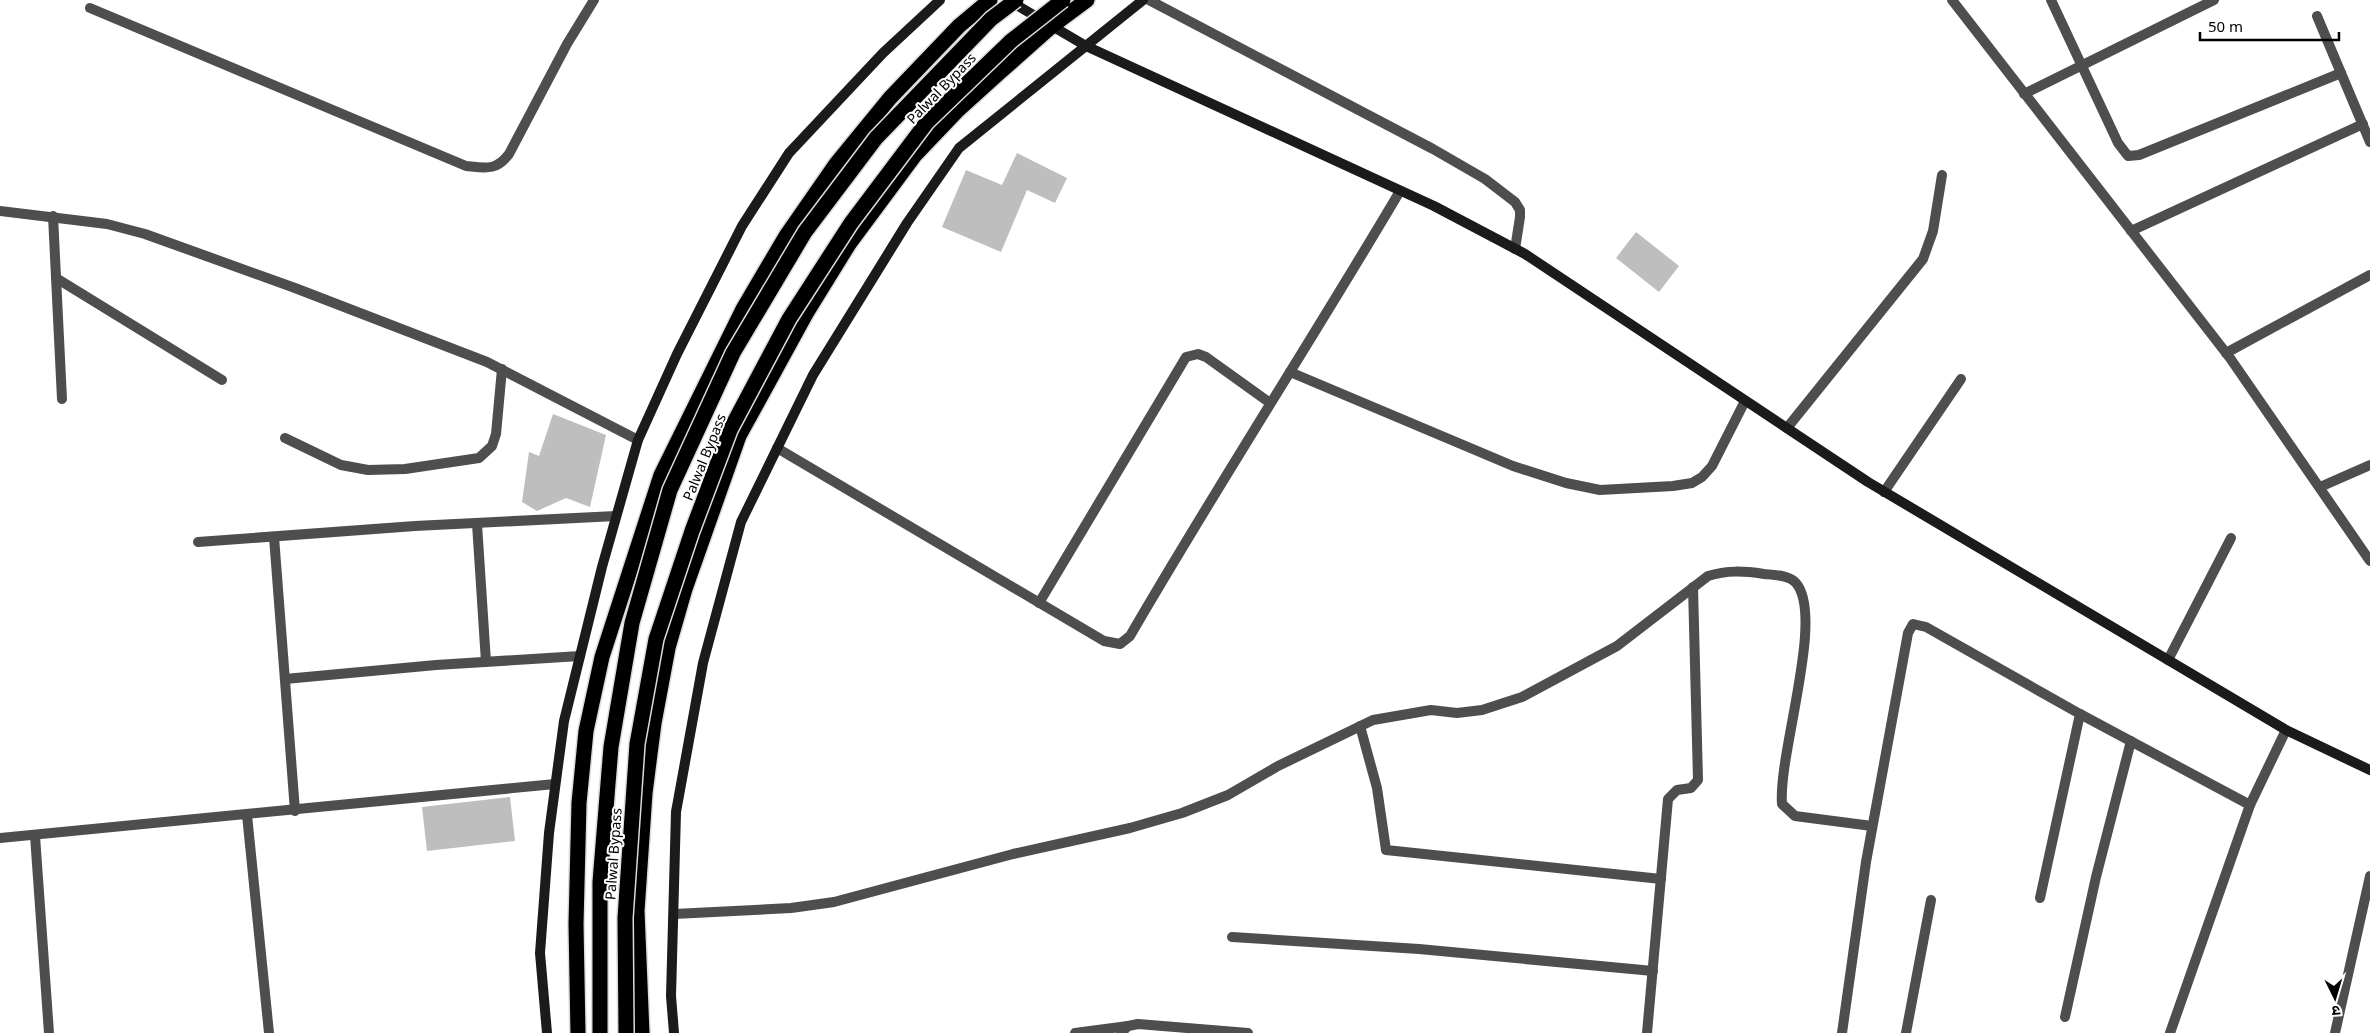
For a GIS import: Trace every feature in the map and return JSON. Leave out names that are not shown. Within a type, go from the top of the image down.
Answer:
[{"type":"highway","points":[[578,1033],[576,924],[579,802],[586,731],[602,657],[661,475],[744,309],[792,228],[836,164],[890,98],[959,26],[990,0]]},
{"type":"highway","name":"Palwal Bypass","points":[[600,1033],[600,882],[611,747],[632,623],[670,490],[732,353],[805,232],[876,138],[991,19],[1016,0]]},
{"type":"highway","name":"Palwal Bypass","points":[[626,1033],[625,918],[639,735],[656,639],[692,530],[730,430],[789,319],[851,223],[927,122],[1012,41],[1063,0]]},
{"type":"highway","points":[[642,1033],[637,911],[645,793],[654,724],[668,648],[685,589],[739,436],[807,312],[849,244],[915,155],[957,111],[1052,26],[1087,0]]},
{"type":"street","points":[[90,8],[466,166],[493,168],[502,164],[509,154],[567,44],[594,0]]},
{"type":"street","points":[[546,1033],[540,952],[549,833],[564,722],[616,516],[638,440],[677,354],[742,226],[789,153],[883,53],[940,0]]},
{"type":"street","points":[[1007,0],[1086,46],[1400,191],[1515,249],[1884,492],[2286,730],[2327,752],[2370,770]]},
{"type":"street","points":[[674,1033],[671,996],[676,812],[703,663],[741,522],[814,375],[907,222],[959,148],[1143,0]]},
{"type":"street","points":[[1149,0],[1433,149],[1485,179],[1515,202],[1520,210],[1515,249]]},
{"type":"street","points":[[1952,0],[2226,353],[2370,560]]},
{"type":"street","points":[[2051,0],[2118,143],[2128,156],[2134,156],[2341,73]]},
{"type":"street","points":[[2024,94],[2081,64],[2214,0]]},
{"type":"street","points":[[2317,16],[2370,142]]},
{"type":"street","points":[[2131,231],[2362,124]]},
{"type":"street","points":[[1787,428],[1923,260],[1934,231],[1942,175]]},
{"type":"street","points":[[777,448],[1104,641],[1120,644],[1130,636],[1187,537],[1400,191]]},
{"type":"street","points":[[0,210],[107,224],[145,234],[295,288],[487,362],[638,440]]},
{"type":"street","points":[[53,216],[62,399]]},
{"type":"street","points":[[2226,353],[2370,275]]},
{"type":"street","points":[[56,278],[222,380]]},
{"type":"street","points":[[1039,603],[1186,357],[1198,354],[1206,357],[1270,403]]},
{"type":"street","points":[[285,438],[341,465],[368,470],[405,470],[479,458],[492,446],[496,434],[502,369]]},
{"type":"street","points":[[1290,372],[1513,466],[1566,483],[1600,490],[1673,486],[1692,483],[1702,477],[1712,466],[1745,400]]},
{"type":"street","points":[[1884,492],[1961,379]]},
{"type":"street","points":[[2320,487],[2370,465]]},
{"type":"street","points":[[198,542],[415,526],[616,516]]},
{"type":"street","points":[[477,524],[486,662]]},
{"type":"street","points":[[274,537],[294,811]]},
{"type":"street","points":[[2168,660],[2231,538]]},
{"type":"street","points":[[674,914],[791,908],[834,902],[1013,854],[1130,828],[1182,813],[1228,795],[1278,766],[1373,720],[1431,710],[1457,713],[1482,710],[1522,697],[1617,646],[1708,576],[1724,571],[1784,576],[1795,582],[1802,594],[1805,634],[1800,682],[1790,723],[1782,780],[1782,804],[1795,816],[1872,826]]},
{"type":"street","points":[[1647,1033],[1668,799],[1677,790],[1691,788],[1698,780],[1693,587]]},
{"type":"street","points":[[1842,1033],[1872,826],[1908,633],[1914,624],[1926,627],[2080,714],[2250,805]]},
{"type":"street","points":[[285,679],[580,656]]},
{"type":"street","points":[[2040,898],[2080,714]]},
{"type":"street","points":[[1360,726],[1377,788],[1386,850],[1661,879]]},
{"type":"street","points":[[2170,1033],[2250,805],[2286,730]]},
{"type":"street","points":[[2065,1017],[2096,877],[2131,742]]},
{"type":"street","points":[[0,838],[247,816],[555,784]]},
{"type":"street","points":[[247,816],[269,1033]]},
{"type":"street","points":[[35,836],[49,1033]]},
{"type":"street","points":[[2335,1033],[2370,876]]},
{"type":"street","points":[[1906,1033],[1931,900]]},
{"type":"street","points":[[1232,937],[1419,949],[1653,971]]},
{"type":"street","points":[[1074,1033],[1124,1030],[1138,1024],[1248,1033]]},
{"type":"building","points":[[1017,153],[1067,178],[1055,203],[1027,190],[1001,252],[942,227],[966,170],[1002,185]]},
{"type":"building","points":[[1636,232],[1679,266],[1659,292],[1616,258]]},
{"type":"building","points":[[553,414],[606,435],[590,507],[566,498],[537,511],[522,502],[529,452],[539,456]]},
{"type":"building","points":[[510,797],[515,841],[427,851],[422,807]]}]
